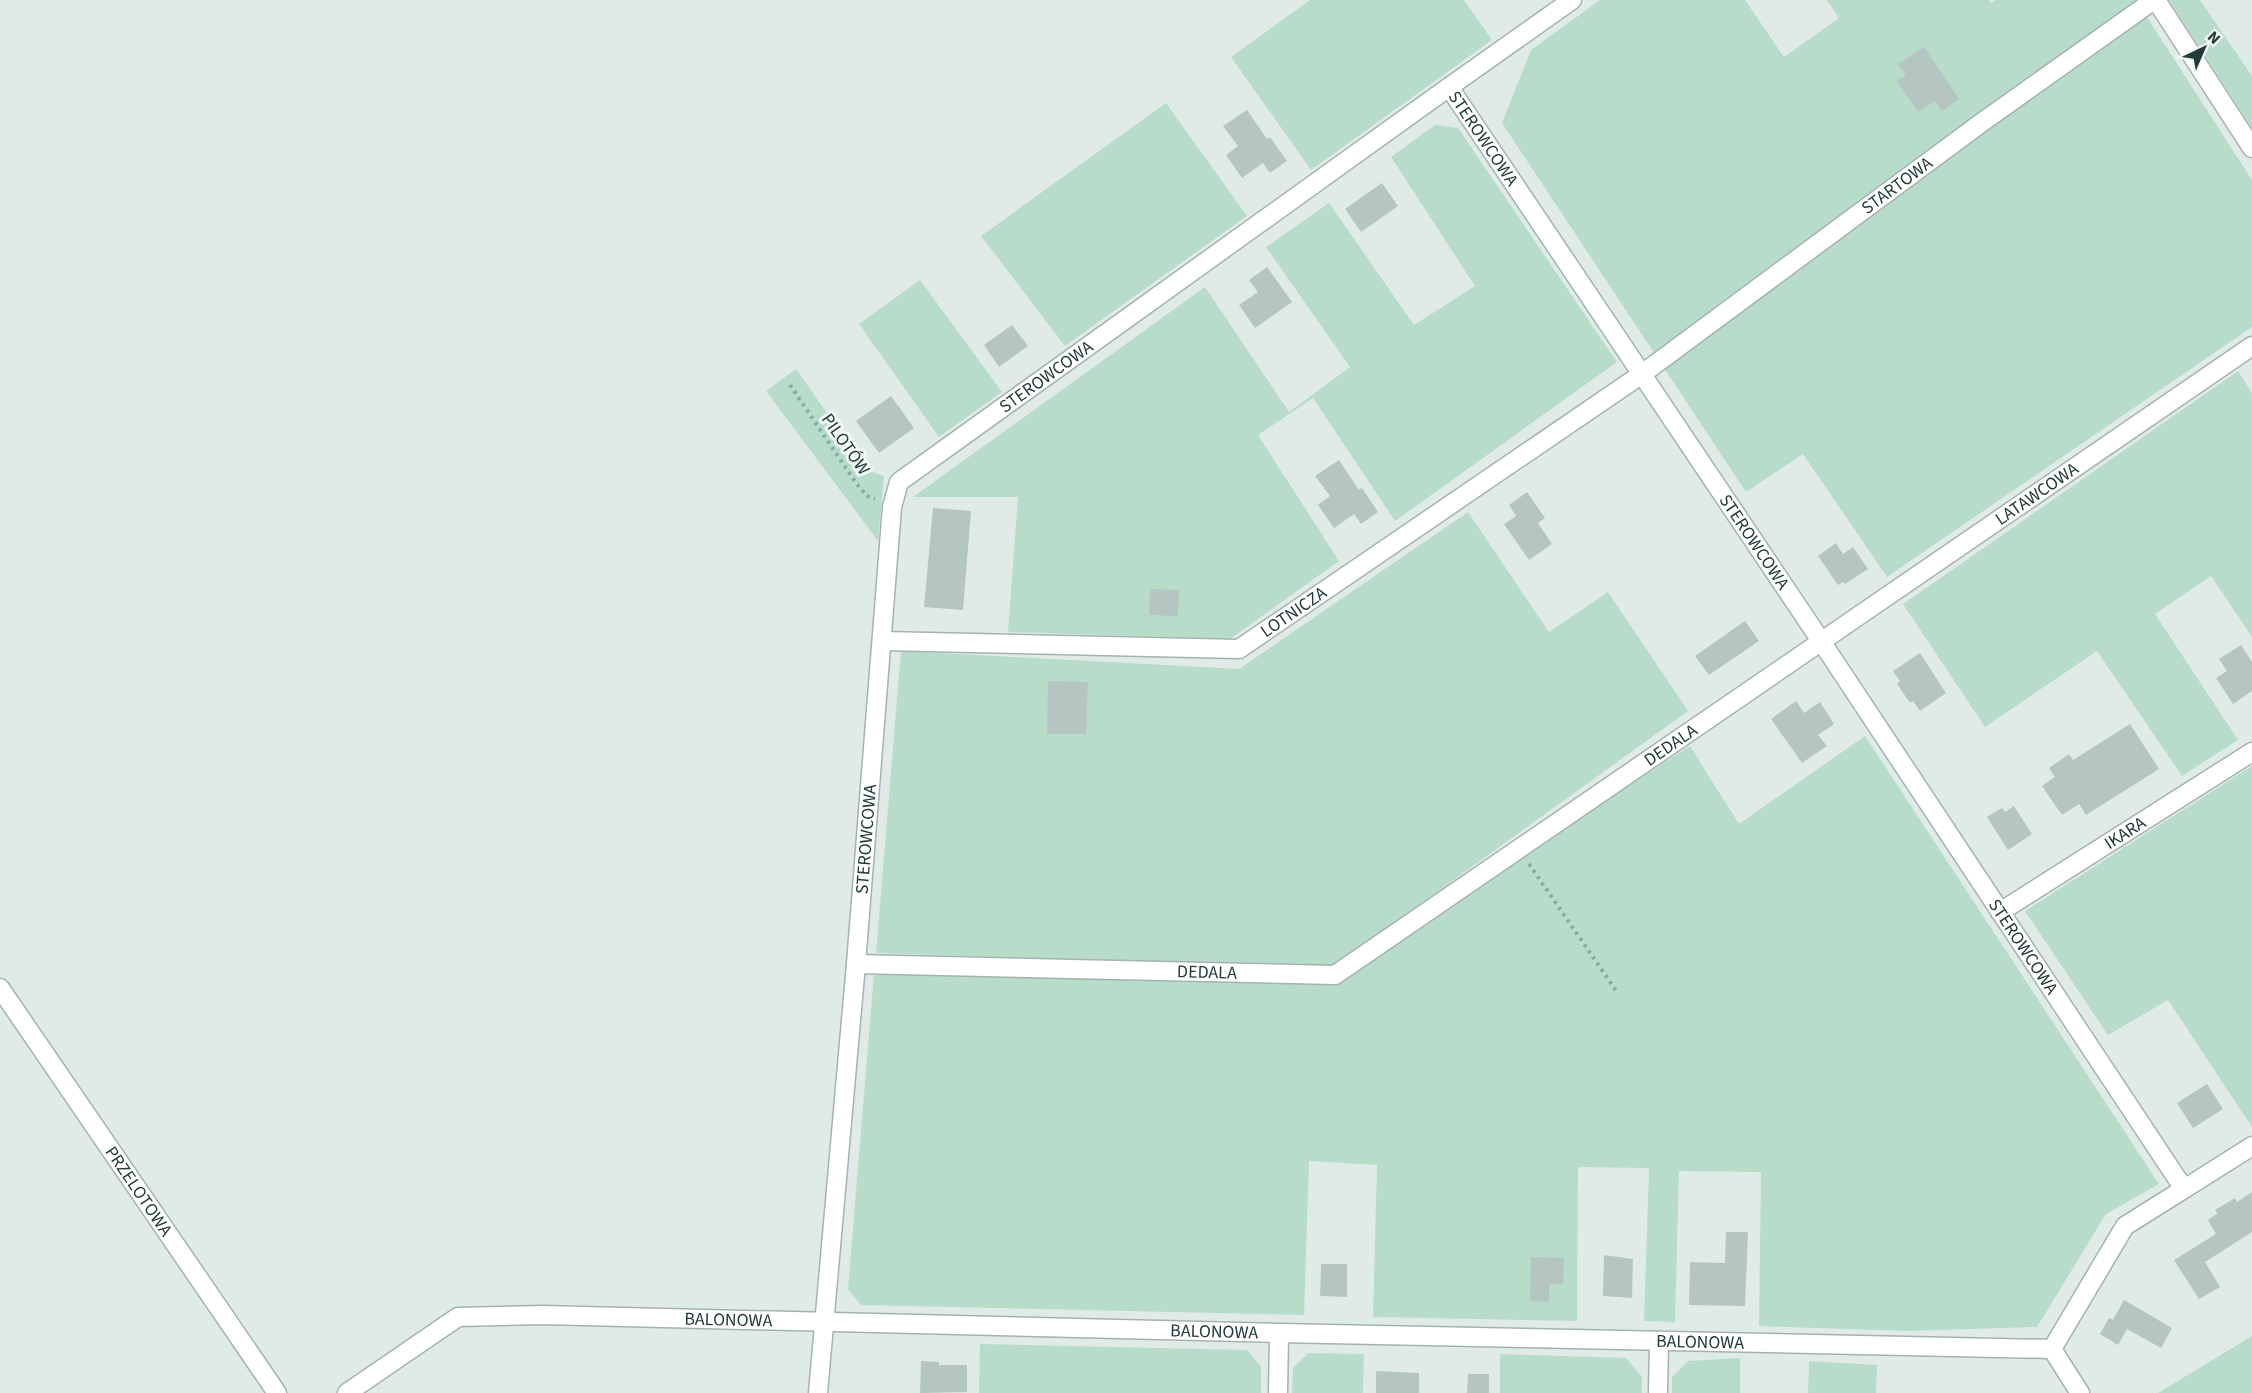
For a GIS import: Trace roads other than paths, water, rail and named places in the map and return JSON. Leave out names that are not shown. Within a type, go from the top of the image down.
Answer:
[{"type":"street","points":[[1449,87],[1572,0]]},
{"type":"street","points":[[2155,0],[2252,148]]},
{"type":"street","name":"STARTOWA","points":[[1642,374],[1980,123],[2155,0]]},
{"type":"street","name":"STEROWCOWA","points":[[818,1393],[883,641],[892,507],[899,482],[1449,87],[1821,640],[2184,1189]]},
{"type":"street","name":"LATAWCOWA","points":[[1821,640],[2252,346]]},
{"type":"street","name":"LOTNICZA","points":[[883,641],[1239,650],[1642,374]]},
{"type":"street","name":"DEDALA","points":[[856,964],[1335,975],[1821,640]]},
{"type":"street","name":"IKARA","points":[[2000,912],[2252,752]]},
{"type":"street","name":"PRZELOTOWA","points":[[0,988],[277,1393]]},
{"type":"street","points":[[2080,1393],[2052,1349],[2125,1226],[2252,1146]]},
{"type":"street","name":"BALONOWA","points":[[347,1393],[458,1317],[543,1315],[824,1320],[1279,1333],[2052,1349]]},
{"type":"street","points":[[1278,1393],[1279,1333]]},
{"type":"street","points":[[1658,1393],[1659,1341]]}]
